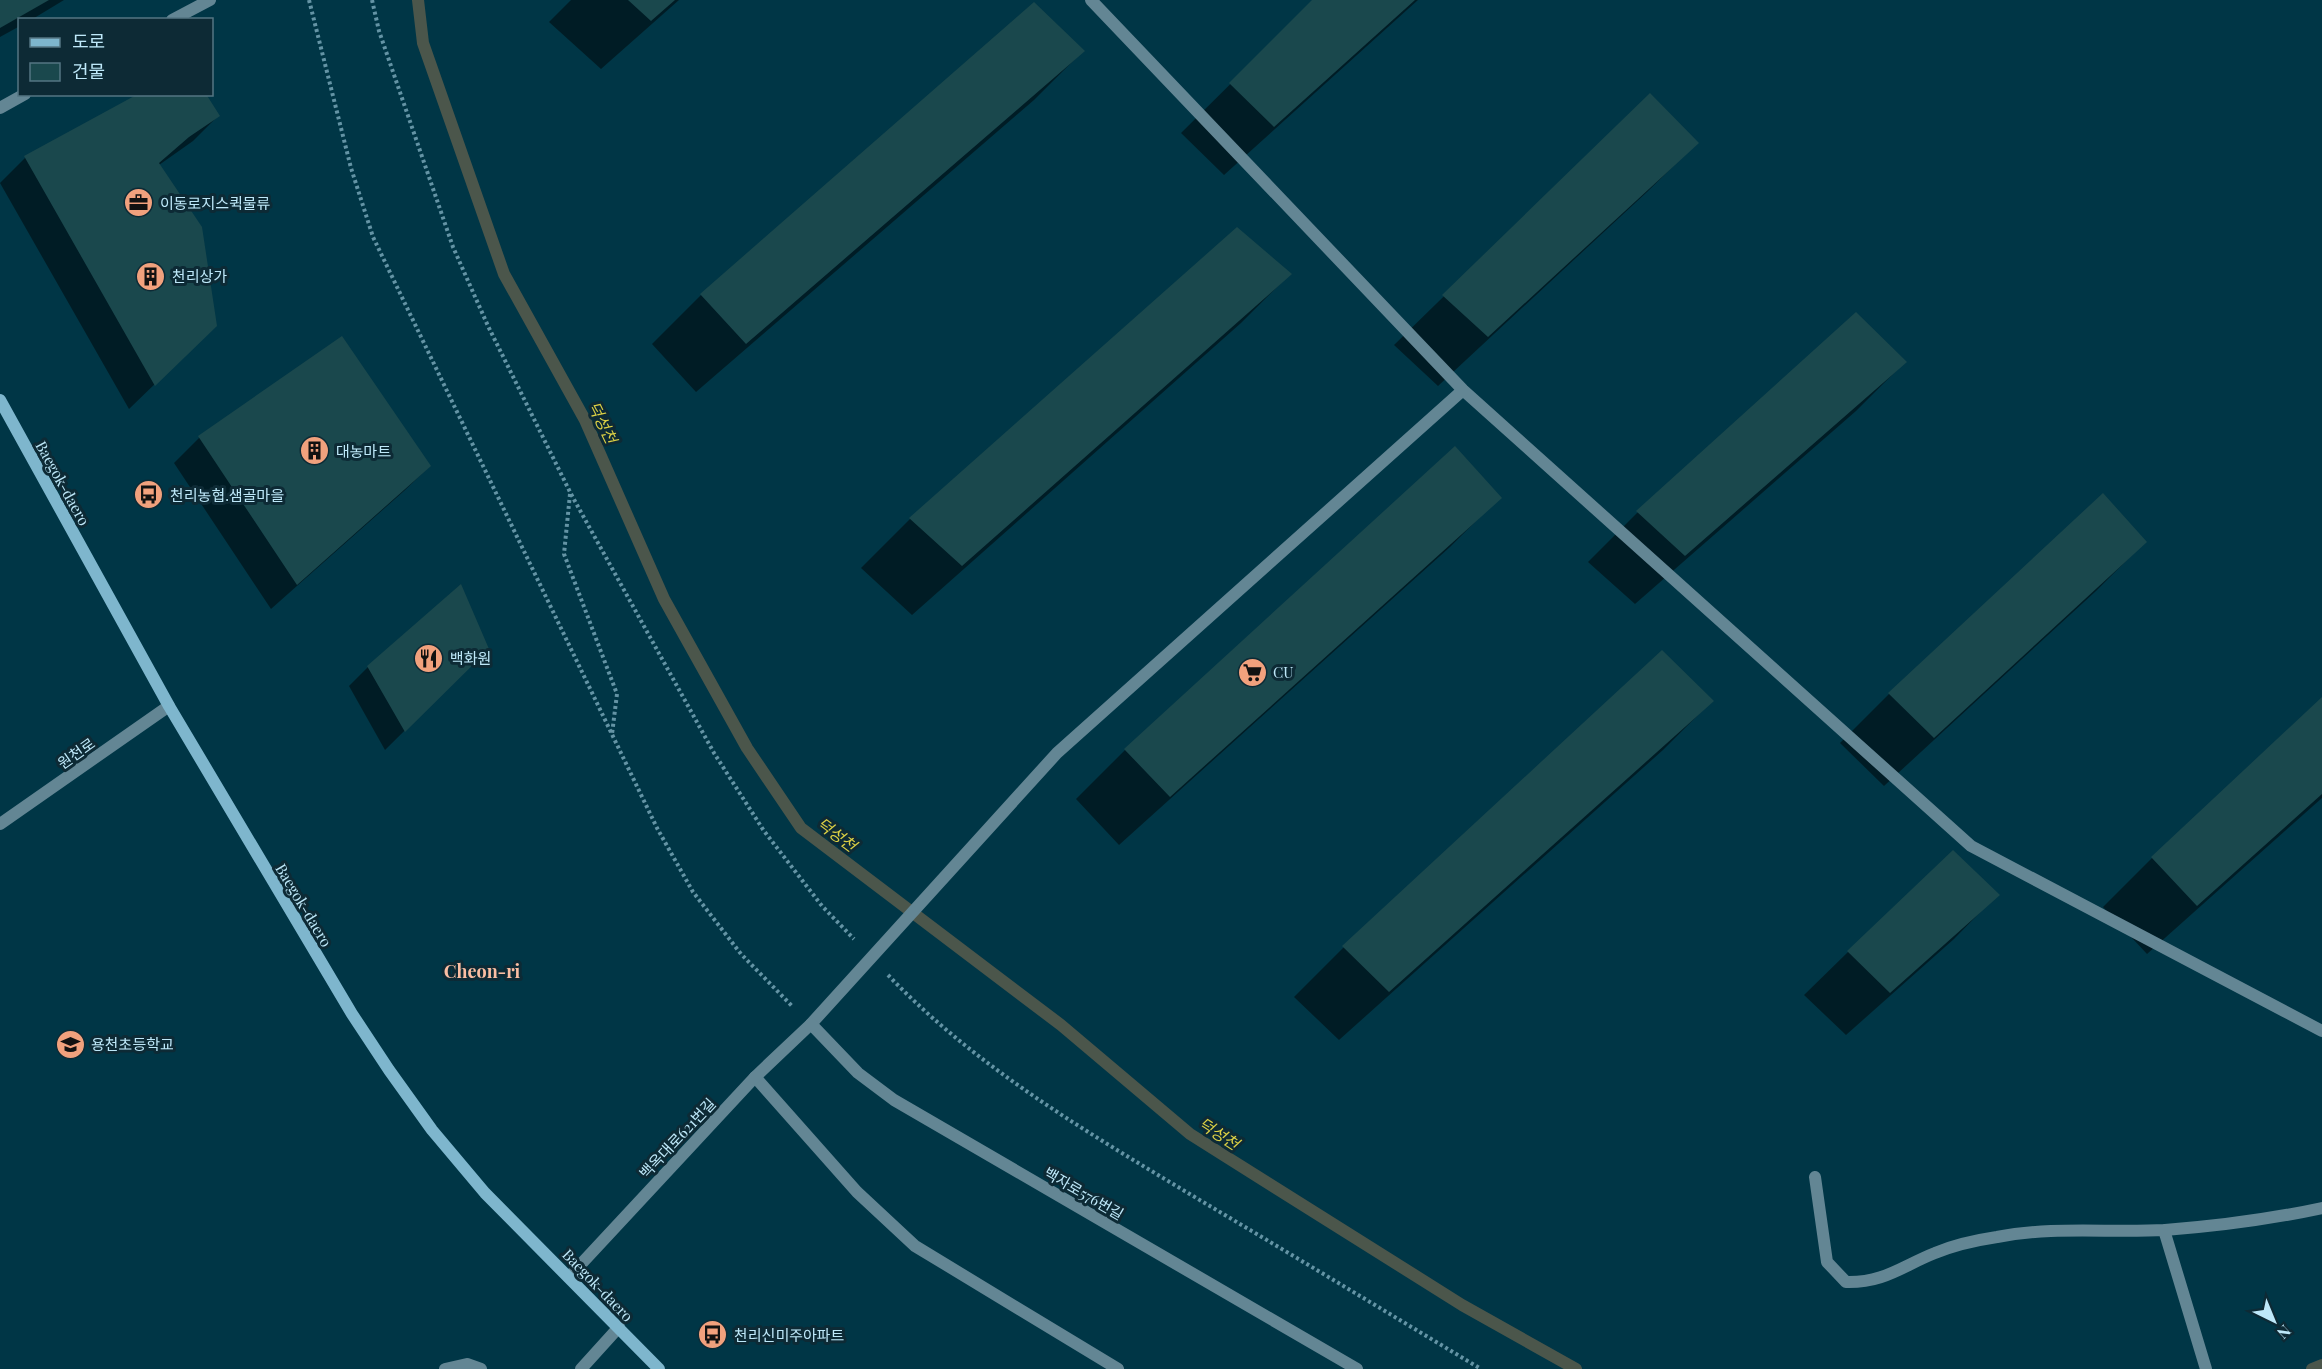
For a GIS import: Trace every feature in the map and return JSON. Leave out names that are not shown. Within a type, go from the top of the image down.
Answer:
[{"type":"main road","name":"Baegok-daero","points":[[0,400],[169,706],[346,1004],[389,1070],[432,1130],[485,1192],[659,1369]]},
{"type":"street","points":[[176,18],[210,0]]},
{"type":"street","points":[[1091,0],[1463,390],[1971,846],[2322,1031]]},
{"type":"street","points":[[0,108],[22,96]]},
{"type":"street","name":"백옥대로621번길","points":[[569,1277],[755,1077],[811,1024],[1057,753],[1463,390]]},
{"type":"street","name":"원천로","points":[[0,824],[169,706]]},
{"type":"street","name":"백자로576번길","points":[[811,1024],[858,1073],[894,1100],[1357,1369]]},
{"type":"street","points":[[755,1077],[857,1192],[915,1246],[1118,1369]]},
{"type":"street","points":[[1815,1177],[1827,1262],[1846,1282],[1866,1283],[1883,1278],[1936,1252],[1996,1237],[2048,1230],[2164,1230],[2286,1215],[2322,1208]]},
{"type":"street","points":[[2164,1230],[2206,1369]]},
{"type":"street","points":[[581,1369],[619,1328]]},
{"type":"street","points":[[445,1369],[467,1364],[481,1369]]},
{"type":"path","points":[[309,0],[351,168],[373,237],[657,828],[693,892],[741,954],[811,1024]]},
{"type":"path","points":[[372,0],[379,31],[453,247],[488,326],[570,494],[714,753],[764,831],[822,906],[860,945]]},
{"type":"path","points":[[570,494],[564,554],[617,694],[612,735]]},
{"type":"path","points":[[882,969],[960,1042],[1020,1088],[1128,1156],[1481,1369]]},
{"type":"building","points":[[0,0],[49,0],[0,28]]},
{"type":"building","points":[[628,0],[675,0],[651,21]]},
{"type":"building","points":[[1312,0],[1415,0],[1274,127],[1229,83]]},
{"type":"building","points":[[1034,2],[1085,51],[746,344],[700,294]]},
{"type":"building","points":[[1650,93],[1699,143],[1488,337],[1442,295]]},
{"type":"building","name":"천리상가","points":[[134,96],[207,96],[220,116],[189,137],[159,163],[202,227],[217,326],[155,386],[24,156]]},
{"type":"building","points":[[1237,227],[1292,274],[962,566],[909,518]]},
{"type":"building","points":[[1856,312],[1907,362],[1685,556],[1636,511]]},
{"type":"building","name":"대농마트","points":[[342,336],[431,466],[297,585],[198,436]]},
{"type":"building","points":[[1455,446],[1502,498],[1170,797],[1124,749]]},
{"type":"building","points":[[2103,493],[2147,542],[1934,738],[1888,693]]},
{"type":"building","name":"백화원","points":[[461,584],[489,649],[405,732],[367,666]]},
{"type":"building","points":[[1662,650],[1714,701],[1389,992],[1342,946]]},
{"type":"building","points":[[2322,697],[2322,794],[2197,906],[2151,857]]},
{"type":"building","points":[[1953,850],[2000,895],[1890,993],[1847,951]]},
{"type":"waterway","name":"덕성천","points":[[418,0],[423,43],[504,274],[585,420],[664,599],[747,748],[801,828],[1061,1025],[1190,1134],[1462,1305],[1576,1369]]},
{"type":"waterway","name":"덕성천","points":[[2312,1369],[2322,1365]]},
{"type":"place","name":"이동로지스퀵물류","points":[[139,203]]},
{"type":"place","name":"천리상가","points":[[151,276]]},
{"type":"place","name":"대농마트","points":[[315,451]]},
{"type":"place","name":"천리농협.샘골마을","points":[[149,495]]},
{"type":"place","name":"백화원","points":[[429,658]]},
{"type":"place","name":"CU","points":[[1252,672]]},
{"type":"place","name":"용천초등학교","points":[[70,1044]]},
{"type":"place","name":"천리신미주아파트","points":[[713,1335]]},
{"type":"district","name":"Cheon-ri","points":[[482,971]]}]
